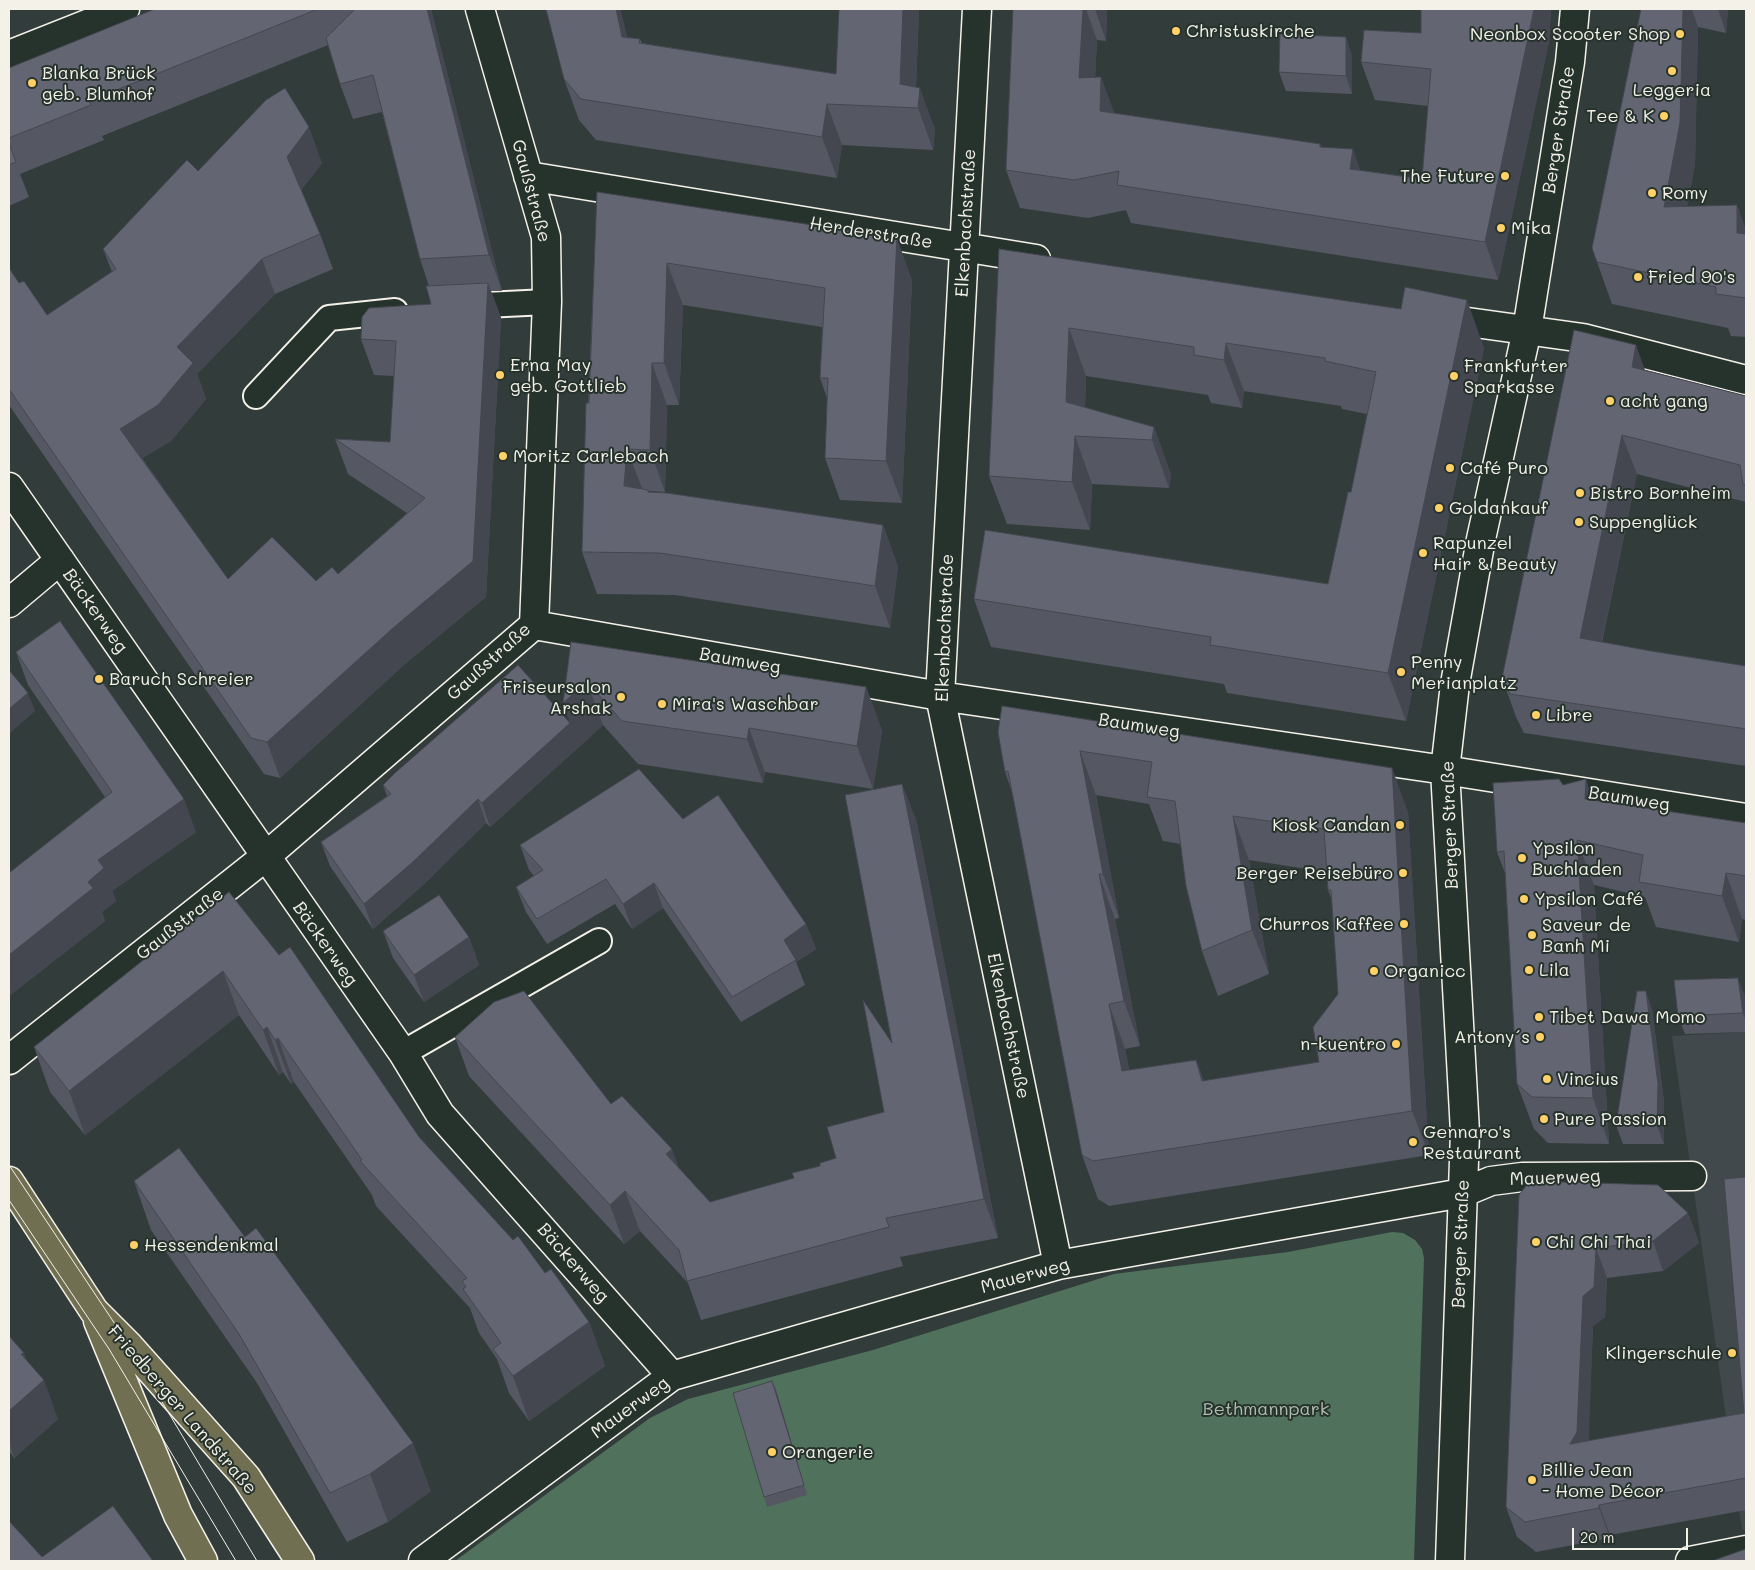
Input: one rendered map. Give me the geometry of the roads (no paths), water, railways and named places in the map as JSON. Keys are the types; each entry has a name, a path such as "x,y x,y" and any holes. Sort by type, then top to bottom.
{"main road":[{"name":"Friedberger Landstraße","path":"9,1181 94,1311 178,1515 203,1561"},
{"name":"Friedberger Landstraße","path":"94,1311 129,1346 246,1477 300,1561"}],"street":[{"path":"9,55 125,9"},
{"name":"Gaußstraße","path":"9,1060 264,857 534,625 547,302 546,237 480,9"},
{"name":"Elkenbachstraße","path":"977,9 940,696 1058,1265"},
{"name":"Berger Straße","path":"1450,1561 1465,1132 1445,770 1455,684 1481,539 1527,330 1570,62 1575,9"},
{"name":"Herderstraße","path":"528,176 965,249 1062,263"},
{"path":"1414,315 1583,338 1746,380"},
{"name":"Bäckerweg","path":"9,487 264,857 403,1053 440,1114 672,1376"},
{"path":"9,604 60,560"},
{"name":"Baumweg","path":"534,625 940,696 1445,770 1746,818"},
{"name":"Mauerweg","path":"424,1561 672,1376 1058,1265 1462,1193 1491,1181 1522,1177 1692,1176"},
{"path":"1690,1561 1746,1550"}],"lane":[{"path":"442,308 547,302"},
{"path":"256,396 329,318 414,309"},
{"path":"403,1053 599,941"}],"tram line":[{"path":"9,1165 121,1333 257,1561"},
{"path":"9,1200 109,1349 236,1561"}],"place":[{"name":"Christuskirche","path":"1176,31"},
{"name":"Neonbox Scooter Shop","path":"1680,34"},
{"name":"Leggeria","path":"1672,71"},
{"name":"Blanka Brück geb. Blumhof","path":"32,83"},
{"name":"Tee & K","path":"1664,116"},
{"name":"The Future","path":"1505,176"},
{"name":"Romy","path":"1652,193"},
{"name":"Mika","path":"1501,228"},
{"name":"Fried 90's","path":"1638,277"},
{"name":"Erna May geb. Gottlieb","path":"500,375"},
{"name":"Frankfurter Sparkasse","path":"1454,376"},
{"name":"acht gang","path":"1610,401"},
{"name":"Moritz Carlebach","path":"503,456"},
{"name":"Café Puro","path":"1450,468"},
{"name":"Bistro Bornheim","path":"1580,493"},
{"name":"Goldankauf","path":"1439,508"},
{"name":"Suppenglück","path":"1579,522"},
{"name":"Rapunzel Hair & Beauty","path":"1423,553"},
{"name":"Penny Merianplatz","path":"1401,672"},
{"name":"Baruch Schreier","path":"99,679"},
{"name":"Friseursalon Arshak","path":"621,697"},
{"name":"Mira's Waschbar","path":"662,704"},
{"name":"Libre","path":"1536,715"},
{"name":"Kiosk Candan","path":"1400,825"},
{"name":"Ypsilon Buchladen","path":"1522,858"},
{"name":"Berger Reisebüro","path":"1403,873"},
{"name":"Ypsilon Café","path":"1524,899"},
{"name":"Churros Kaffee","path":"1404,924"},
{"name":"Saveur de Banh Mi","path":"1532,935"},
{"name":"Lila","path":"1529,970"},
{"name":"Organicc","path":"1374,971"},
{"name":"Tibet Dawa Momo","path":"1539,1017"},
{"name":"Antony´s","path":"1540,1037"},
{"name":"n-kuentro","path":"1396,1044"},
{"name":"Vincius","path":"1547,1079"},
{"name":"Pure Passion","path":"1544,1119"},
{"name":"Gennaro's Restaurant","path":"1413,1142"},
{"name":"Chi Chi Thai","path":"1536,1242"},
{"name":"Hessendenkmal","path":"134,1245"},
{"name":"Klingerschule","path":"1732,1353"},
{"name":"Orangerie","path":"772,1452"},
{"name":"Billie Jean - Home Décor","path":"1532,1480"}],"park label":[{"name":"Bethmannpark","path":"1266,1409"}]}
